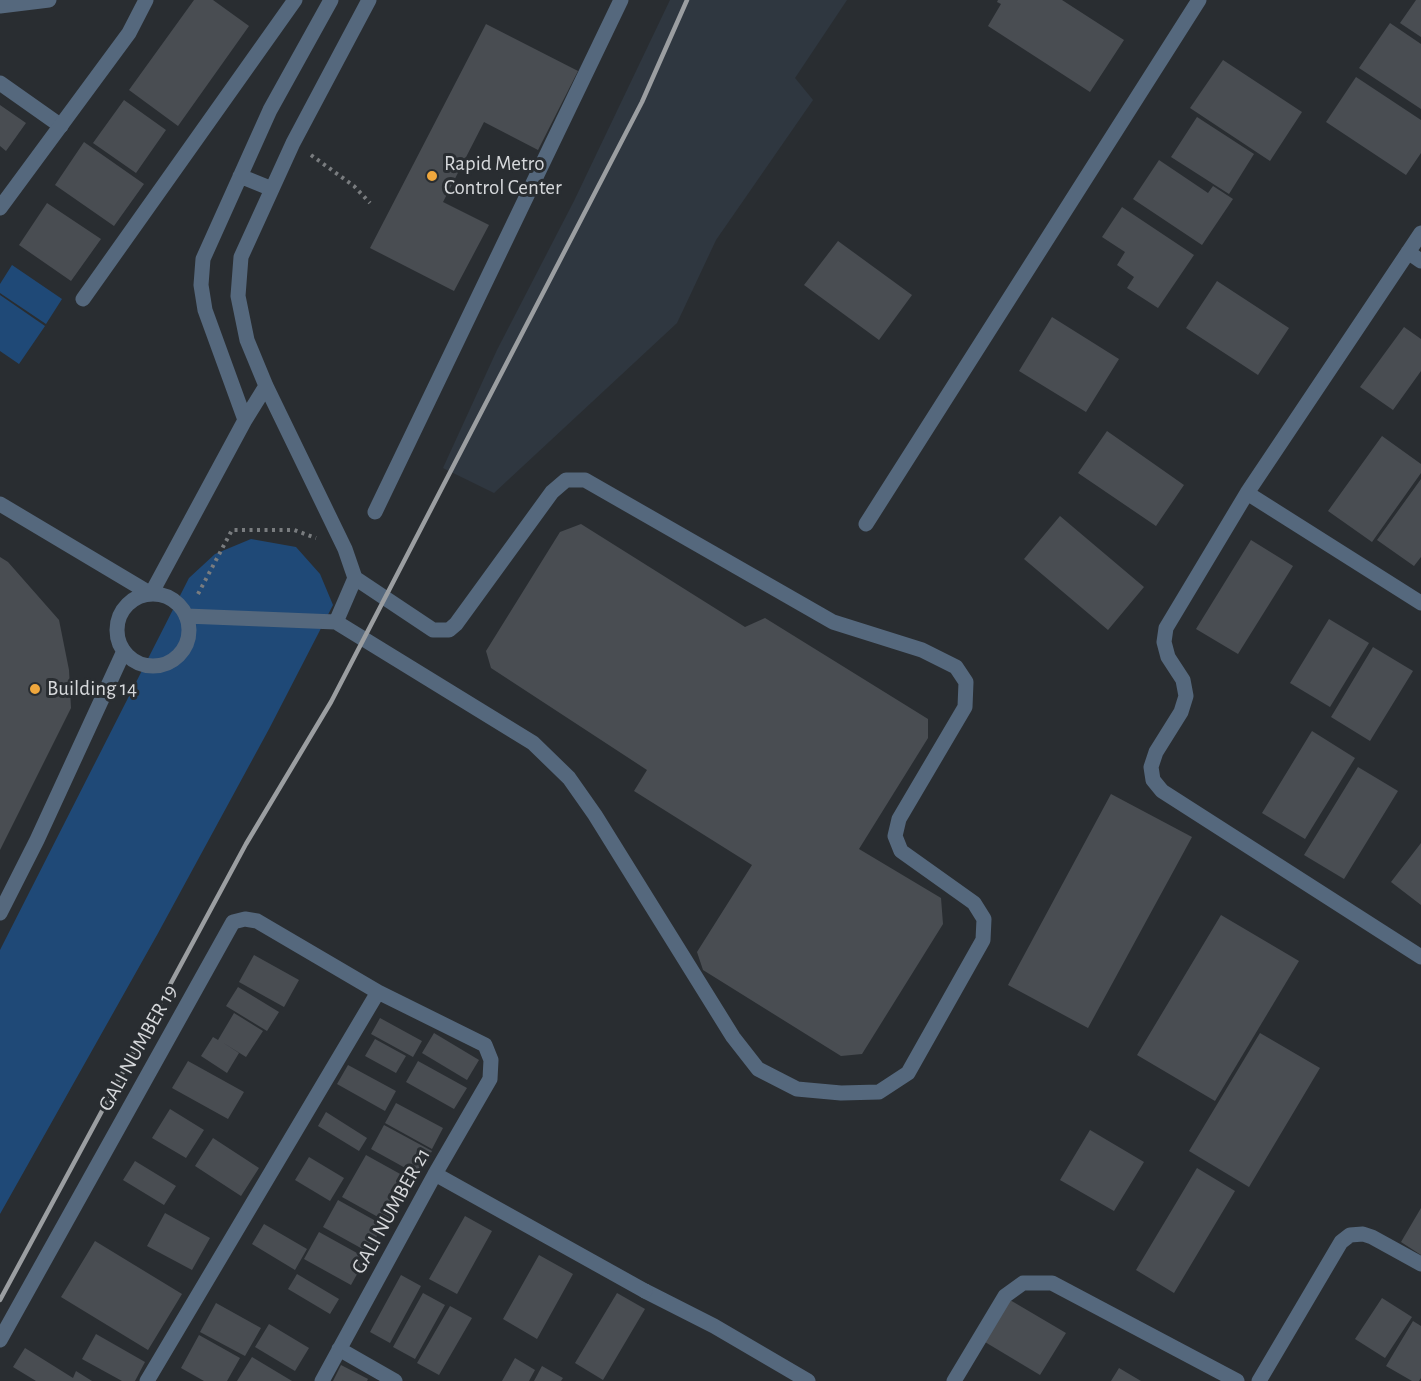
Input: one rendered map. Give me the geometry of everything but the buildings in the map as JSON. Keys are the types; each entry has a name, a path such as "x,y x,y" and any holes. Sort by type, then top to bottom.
{"street":[{"path":"0,6 49,0"},
{"path":"0,208 129,33 146,0"},
{"path":"83,299 295,0"},
{"path":"245,420 205,310 201,285 203,259 270,110 331,0"},
{"path":"186,616 336,622 533,743 569,778 596,815 733,1037 758,1069 797,1089 841,1093 879,1092 909,1072 983,940 984,919 974,903 902,850 895,836 898,819 965,707 966,682 956,667 922,650 833,622 585,480 566,480 552,492 461,618 449,630 433,630 356,578 345,549 266,386 247,340 238,296 241,257 293,143 369,0"},
{"path":"375,512 621,0"},
{"path":"866,524 1199,0"},
{"path":"0,83 61,126"},
{"path":"240,176 272,189"},
{"path":"1421,233 1247,493 1166,628 1164,642 1168,657 1182,680 1186,696 1181,712 1156,753 1151,767 1153,780 1162,791 1421,957"},
{"path":"1408,252 1421,261"},
{"path":"152,594 245,420 266,386"},
{"path":"1247,493 1421,603"},
{"path":"0,504 152,594"},
{"path":"336,622 356,578"},
{"path":"152,594 164,595 175,601 186,616 190,634 186,646 179,655 159,666 147,666 136,662 124,651 117,636 117,624 121,613 129,603 152,594"},
{"path":"0,913 37,840 124,651"},
{"name":"GALI NUMBER 19","path":"0,1340 233,922 245,919 257,921 378,992"},
{"path":"147,1381 378,992"},
{"name":"GALI NUMBER 21","path":"322,1381 435,1174 490,1079 491,1060 485,1045 378,992"},
{"path":"435,1174 645,1291 714,1326 808,1381"},
{"path":"1259,1381 1341,1242 1350,1235 1363,1234 1372,1237 1421,1264"},
{"path":"954,1381 1005,1296 1023,1283 1052,1283 1236,1381"},
{"path":"339,1349 395,1381"}],"path":[{"path":"293,143 354,186 370,203"},
{"path":"186,616 232,530 294,530 345,549"}],"shaded area":[{"path":"670,0 847,0 795,78 813,100 716,240 677,323 494,493 443,468 497,350 574,201"},
{"path":"12,265 62,299 46,324 0,293 0,284"},
{"path":"0,295 45,326 19,364 0,351"},
{"path":"251,539 296,547 320,574 333,605 269,729 157,935 0,1214 0,950 189,578 215,554"}],"railway":[{"path":"0,1300 246,844 331,702 642,102 687,0"}],"place":[{"name":"Rapid Metro Control Center","path":"432,176"},
{"name":"Building 14","path":"35,689"}]}
